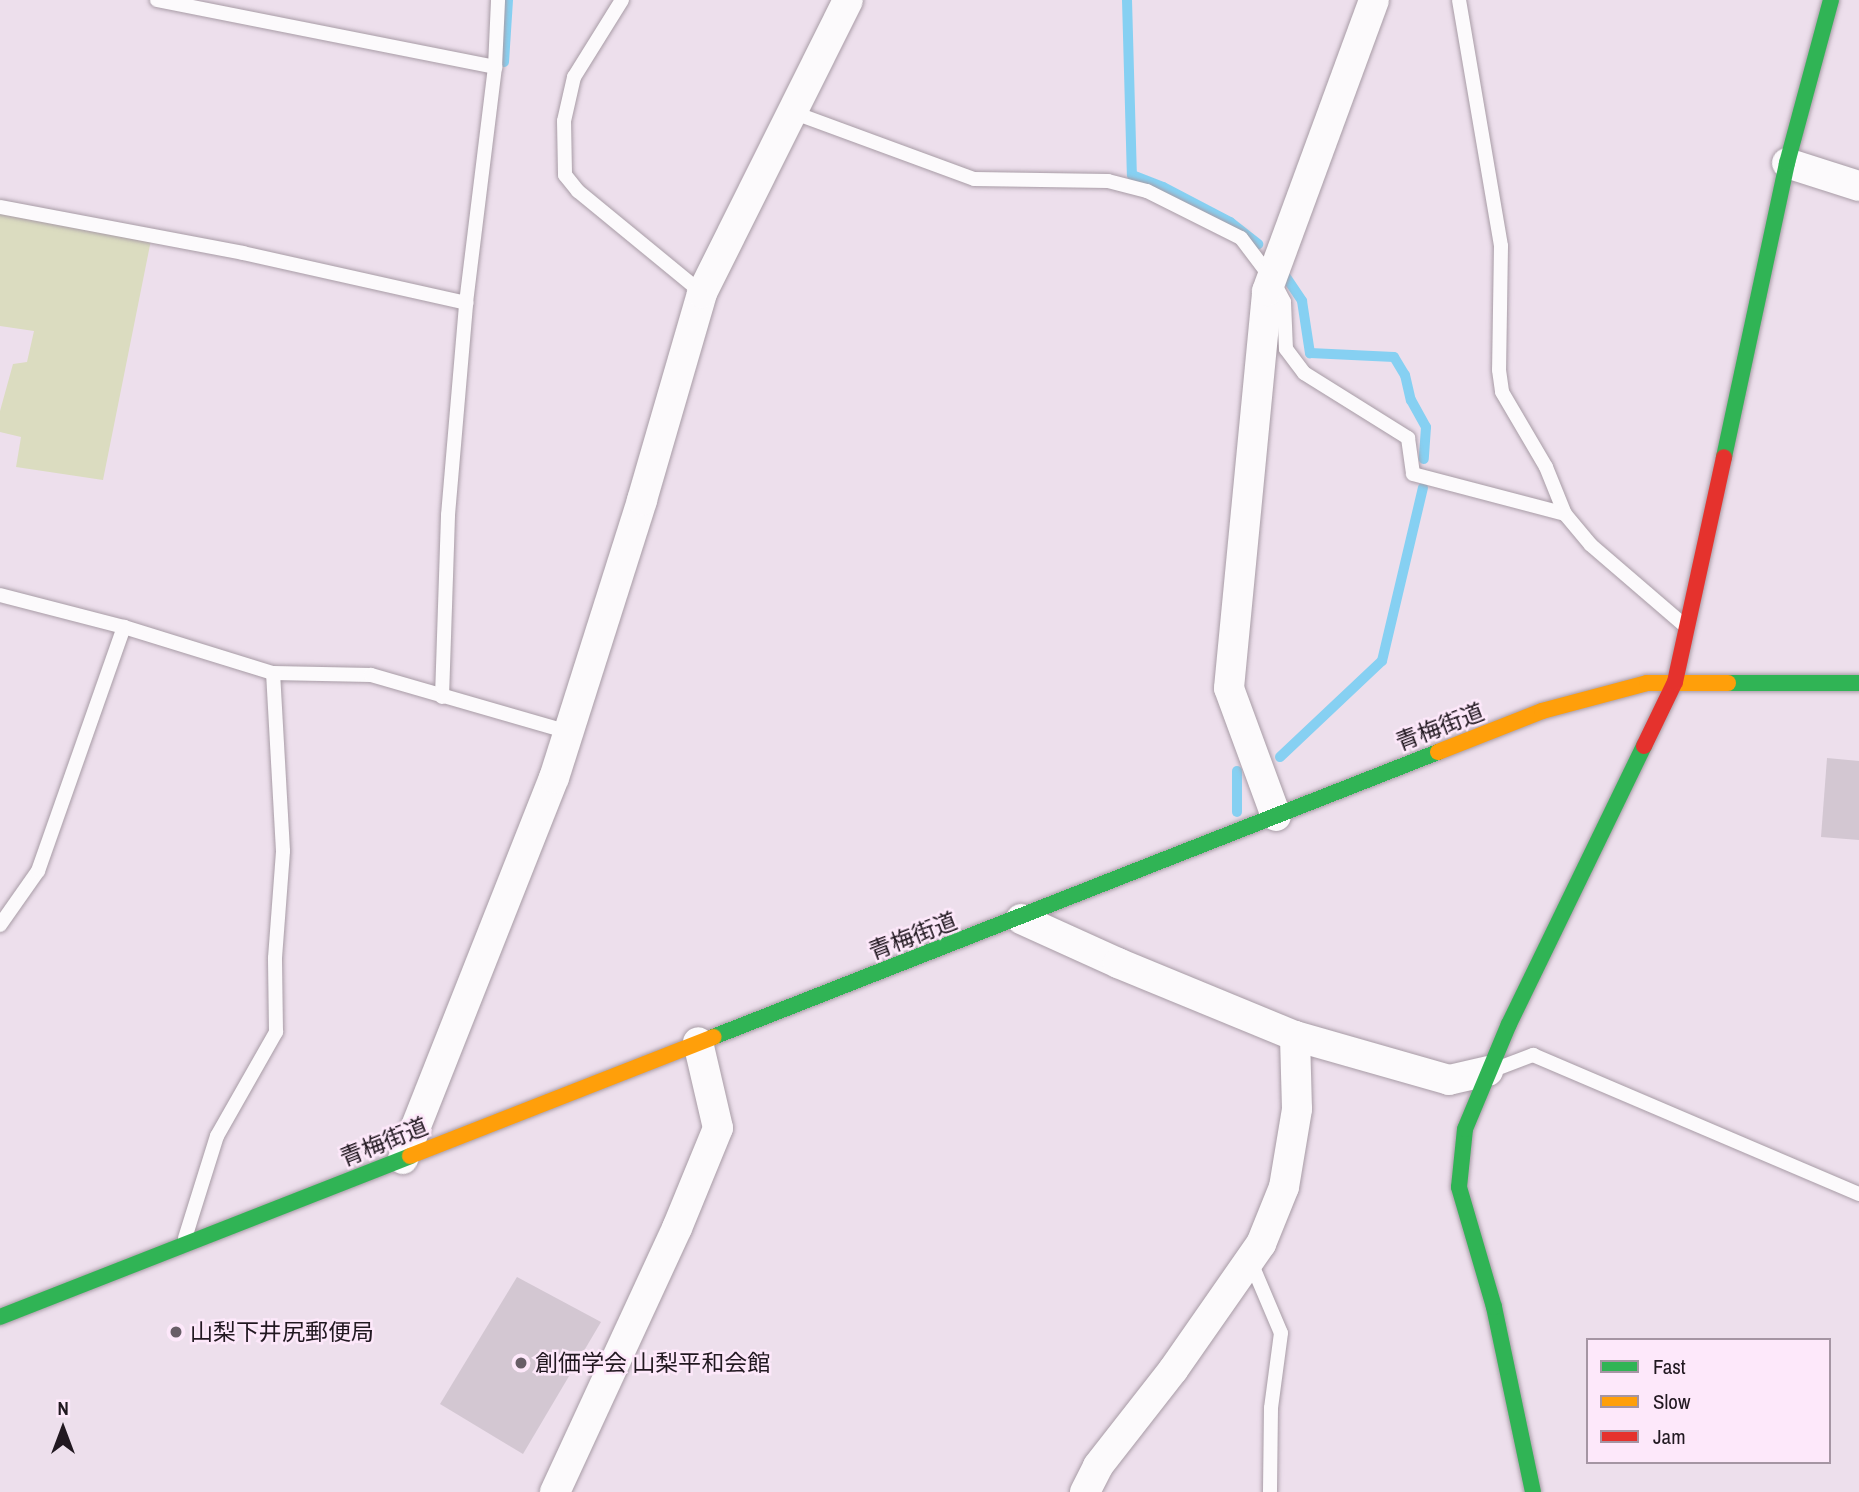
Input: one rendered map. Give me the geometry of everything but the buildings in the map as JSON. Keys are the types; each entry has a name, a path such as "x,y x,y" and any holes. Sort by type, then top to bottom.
{"main road":[{"path":"1533,1492 1494,1307 1459,1187 1465,1129 1488,1071 1675,682 1787,163 1831,0"},
{"name":"青梅街道","path":"0,1317 698,1042 1021,919 1542,711 1647,683 1859,683"}],"street":[{"path":"402,1159 554,778 642,500 702,293 848,0"},
{"path":"1276,816 1228,688 1267,291 1374,0"},
{"path":"1787,163 1859,186"},
{"path":"1021,919 1118,963 1295,1036 1449,1080 1488,1071"},
{"path":"1085,1492 1098,1466 1173,1370 1261,1244 1283,1187 1297,1109 1295,1036"},
{"path":"555,1492 677,1228 718,1128 698,1042"}],"lane":[{"path":"157,0 495,67"},
{"path":"442,697 448,515 466,303 495,67 498,0"},
{"path":"622,0 574,77 564,121 565,175 578,191 702,293"},
{"path":"1459,0 1502,246 1499,370 1502,392 1546,467 1565,514 1591,545 1686,626"},
{"path":"792,112 974,179 1108,181 1147,191 1241,238 1272,278 1284,302 1286,349 1304,373 1408,438 1413,474 1565,514"},
{"path":"0,207 243,253 466,303"},
{"path":"0,595 124,627 273,673 371,675 568,732"},
{"path":"0,925 38,871 124,627"},
{"path":"182,1246 217,1136 276,1032 275,958 283,851 273,673"},
{"path":"1488,1071 1533,1055 1859,1194"},
{"path":"1250,1260 1281,1333 1271,1408 1270,1492"}],"green space":[{"path":"0,207 151,240 103,480 16,467 21,437 0,432 0,411 13,364 27,362 34,331 0,326"}],"waterway":[{"path":"504,62 508,0"},
{"path":"1127,0 1132,175 1163,187 1230,222 1258,244"},
{"path":"1286,277 1302,301 1310,353 1394,357 1405,375 1411,400 1426,427 1424,459"},
{"path":"1280,757 1382,661 1423,488"},
{"path":"1237,771 1237,812"}],"traffic: fast":[{"path":"1724,457 1787,163 1831,0"},
{"path":"1728,683 1859,683"},
{"path":"1533,1492 1494,1307 1459,1187 1465,1129 1509,1024 1644,746"},
{"path":"713,1037 1438,752"},
{"path":"0,1317 410,1156"}],"traffic: slow":[{"path":"1438,752 1542,711 1647,683 1728,683"},
{"path":"410,1156 713,1037"}],"traffic: jam":[{"path":"1644,746 1675,682 1724,457"}],"place":[{"name":"山梨下井尻郵便局","path":"176,1332"},
{"name":"創価学会 山梨平和会館","path":"521,1363"}]}
